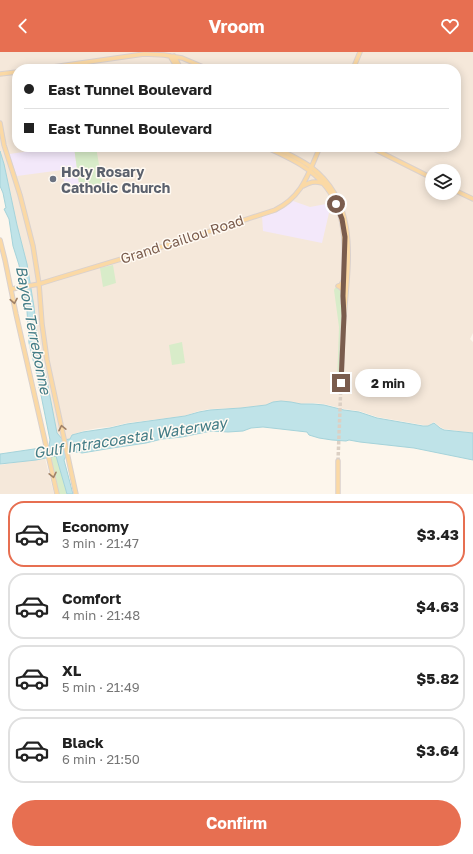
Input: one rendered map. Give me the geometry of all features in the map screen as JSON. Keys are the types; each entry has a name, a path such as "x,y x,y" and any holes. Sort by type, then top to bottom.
{"main road":[{"path":"355,64 360,52"},
{"path":"74,64 144,54 156,54 187,59 198,64"},
{"path":"172,56 176,64"},
{"path":"172,56 178,64"},
{"path":"0,74 12,73"},
{"path":"0,123 4,146 20,195 30,235 39,284 47,360 76,494"},
{"path":"276,152 321,176 329,185 342,210 346,220 348,233 344,279 341,285 338,286 343,292 344,316"},
{"path":"284,152 299,159 323,184 332,196 342,219 345,237 345,260 347,272 341,383"},
{"name":"Grand Caillou Road","path":"12,289 43,283 171,244 270,211 286,203 294,196 302,186 318,152"},
{"path":"380,152 425,174"},
{"path":"302,186 314,181 323,184"},
{"path":"461,193 473,199"},
{"path":"0,240 57,494"},
{"path":"39,292 41,291 40,287 43,283"},
{"path":"338,461 339,494"}],"shaded area":[{"path":"0,52 473,52 473,333 470,339 473,342 473,433 444,429 434,422 428,426 377,417 359,411 324,404 301,404 281,401 266,405 241,408 210,409 184,416 98,428 83,431 72,435 70,439 63,440 57,433 38,344 27,264 0,151"},
{"path":"24,152 75,152 80,191 66,192 62,170 17,176 9,154"},
{"path":"332,200 322,243 263,231 262,216 275,213 293,201 310,207 326,204"},
{"path":"45,458 54,494 0,494 0,465"}],"green space":[{"path":"75,152 97,152 103,188 80,191"},
{"path":"113,265 116,283 103,287 100,268"},
{"path":"338,287 342,290 339,384 337,383 339,327 334,290"},
{"path":"182,342 185,363 172,365 169,345"},
{"path":"56,456 67,494 57,494 49,457"}],"water":[{"path":"0,151 27,264 38,344 57,433 63,440 70,439 72,435 83,432 127,424 185,416 210,410 266,405 281,401 324,405 359,412 377,418 423,426 428,426 434,423 444,430 473,433 473,460 414,448 349,440 332,440 309,435 307,432 263,427 251,428 243,431 211,431 82,453 69,453 64,460 73,494 67,494 56,456 0,464 0,454 49,446 50,440 29,343 27,311 19,265 13,246 9,219 4,209 6,208 0,186"}],"tunnel":[{"path":"338,461 341,383"}],"place":[{"name":"Holy Rosary Catholic Church","path":"53,179"}],"route":[{"path":"336,204 342,219 345,237 341,383"}],"water label":[{"name":"Bayou Terrebonne","path":"34,330"},
{"name":"Gulf Intracoastal Waterway","path":"130,437"}]}
